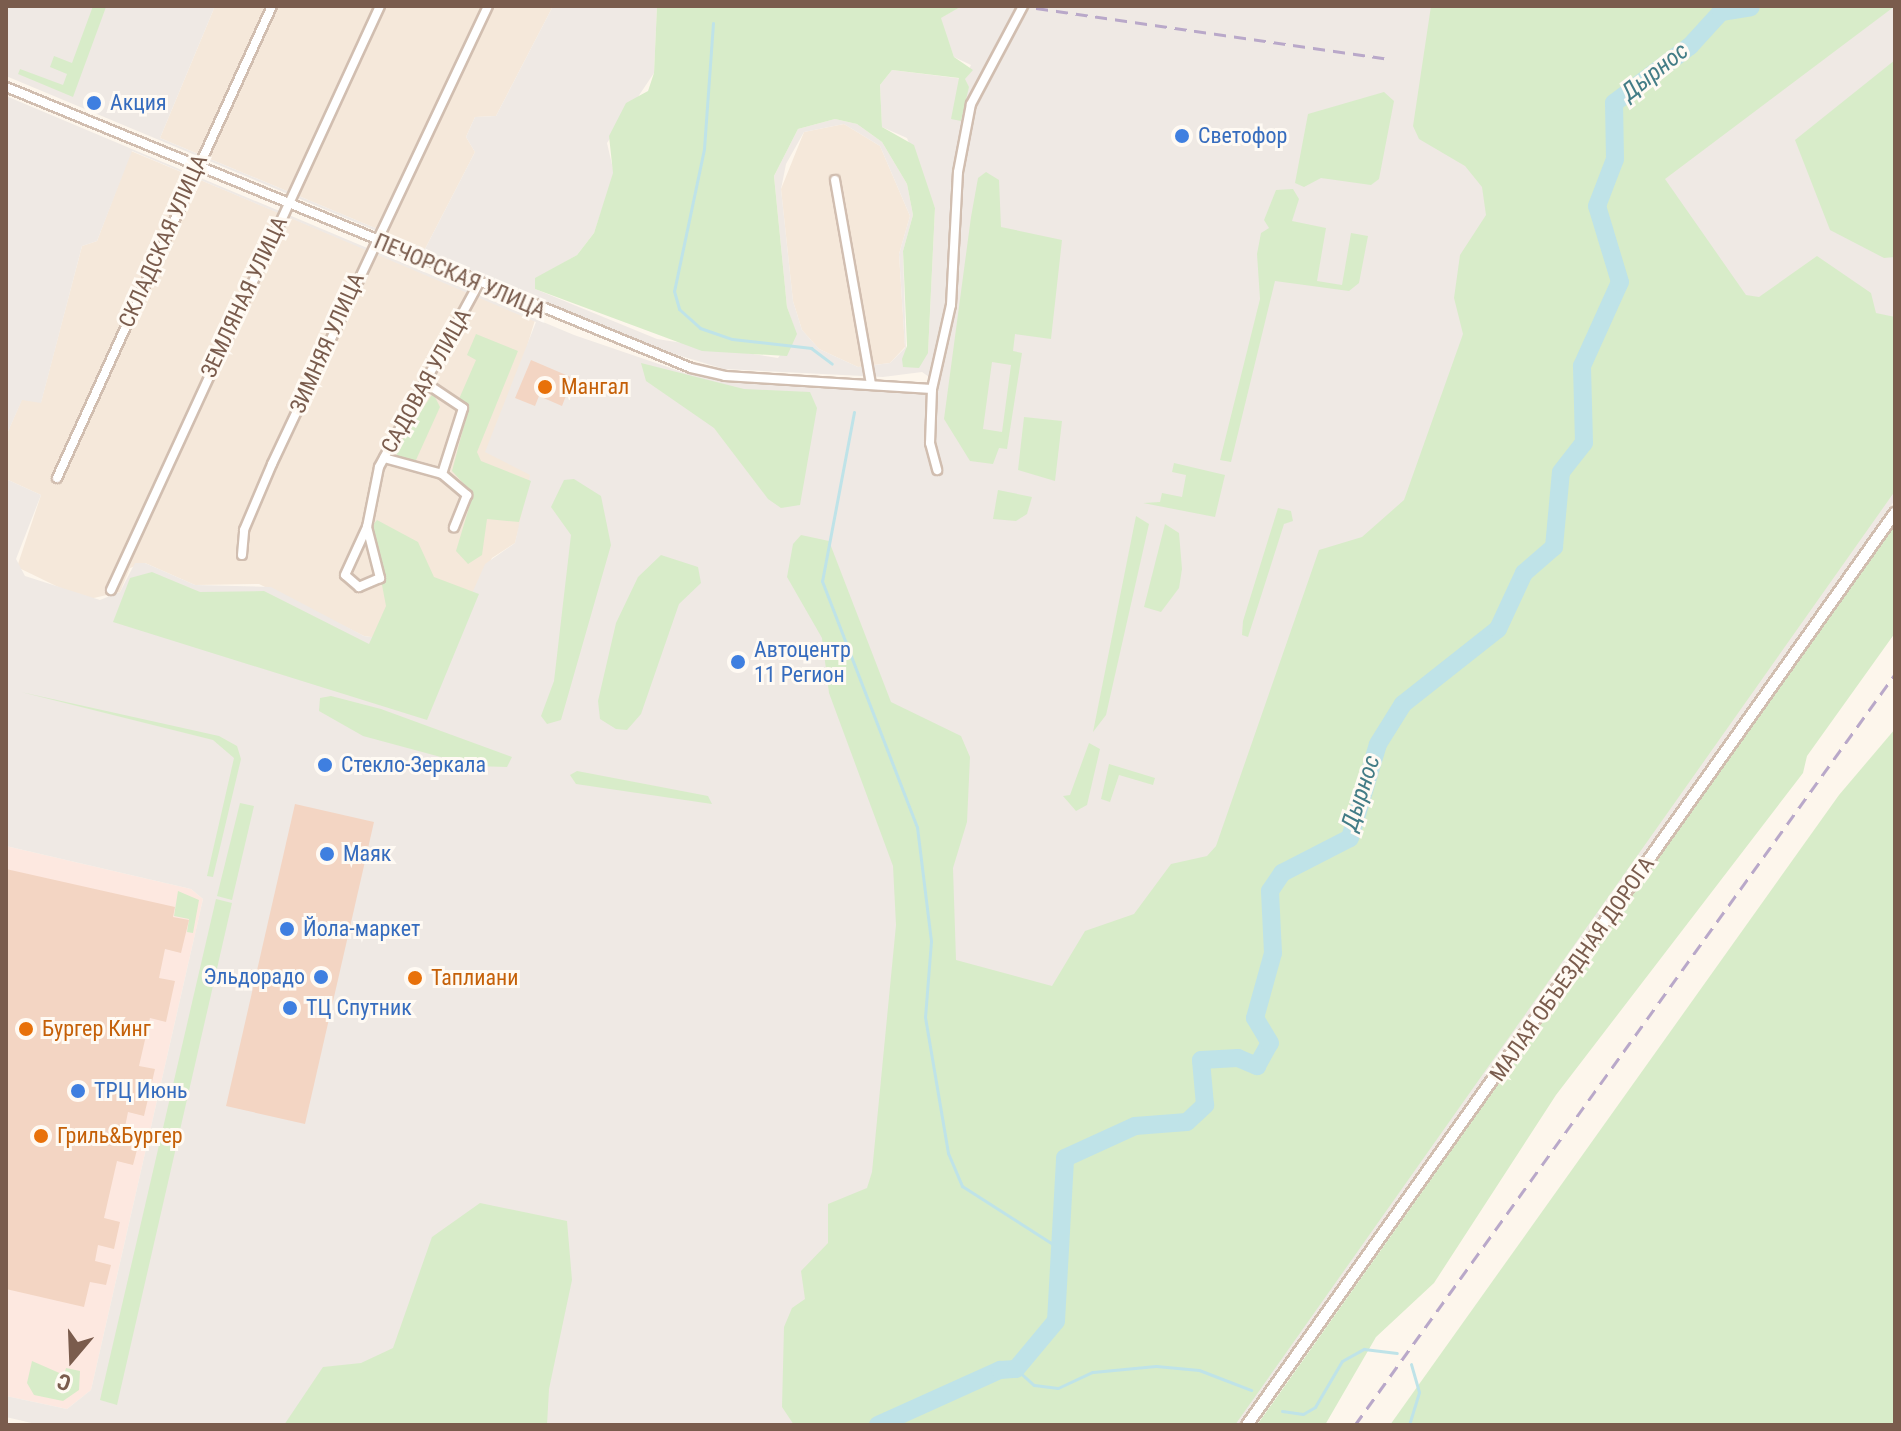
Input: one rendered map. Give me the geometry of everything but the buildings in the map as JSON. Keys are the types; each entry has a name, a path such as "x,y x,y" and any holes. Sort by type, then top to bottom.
{"street":[{"name":"СКЛАДСКАЯ УЛИЦА","path":"57,478 196,166 272,6"},
{"name":"ЗЕМЛЯНАЯ УЛИЦА","path":"111,590 380,6"},
{"name":"ЗИМНЯЯ УЛИЦА","path":"242,555 244,530 272,464 488,6"},
{"path":"937,470 930,443 933,386 951,305 958,172 971,104 1023,6"},
{"name":"ПЕЧОРСКАЯ УЛИЦА","path":"6,87 479,283 711,374 933,386"},
{"path":"835,180 871,384"},
{"name":"САДОВАЯ УЛИЦА","path":"367,527 380,578 376,585 359,587 345,575 367,527 384,458 427,384 479,283"},
{"path":"427,384 463,408 442,474"},
{"path":"384,458 442,474 467,495 454,527"},
{"name":"МАЛАЯ ОБЪЕЗДНАЯ ДОРОГА","path":"1247,1425 1895,513"}],"shaded area":[{"path":"6,6 215,6 160,138 425,249 475,152 466,137 475,117 496,116 553,6 657,6 654,73 607,143 614,173 594,233 577,255 535,279 535,289 657,339 778,358 796,334 787,307 774,176 798,129 835,119 857,124 882,142 907,184 913,215 903,251 906,352 928,353 935,208 907,138 882,127 880,85 892,70 964,79 971,65 954,57 940,18 962,6 1895,6 1895,500 1238,1425 40,1425 6,1417 6,1396 67,1409 91,1390 203,899 191,889 6,846 6,479 41,495 16,559 25,576 100,600 120,592 135,563 145,563 195,585 271,587 364,636 384,639 470,598 485,564 515,543 530,475 485,452 536,322 132,151 97,241 82,246 41,403 22,400 6,436 6,96 574,335 688,374 895,392 927,387 932,379 922,372 883,377 724,369 661,350 6,76","holes":["844,124 880,146 910,216 899,254 905,348 890,363 858,367 819,349 802,330 793,301 781,189 786,164 804,132"]},
{"path":"215,6 553,6 496,116 475,117 466,137 475,152 425,249 160,138"},
{"path":"844,124 880,146 910,216 899,254 905,347 890,363 858,367 819,349 802,330 793,301 781,189 804,132"},
{"path":"131,151 535,320 525,353 531,481 515,543 492,558 470,598 384,639 364,636 259,584 195,585 145,563 130,568 120,592 85,600 17,567 41,495 6,479 6,436 22,399 41,402 82,246 97,241"},
{"name":"ТРЦ Июнь","path":"6,846 191,889 203,899 91,1390 67,1409 6,1396"}],"green space":[{"path":"93,6 106,7 73,97 18,74 20,69 63,85 67,74 50,67 54,56 72,63"},
{"path":"657,6 962,6 941,18 954,57 973,70 965,79 969,87 961,121 951,119 959,78 892,70 880,85 882,127 914,145 935,208 928,353 919,368 903,367 902,359 907,346 903,251 913,215 907,184 882,142 857,124 835,119 798,129 774,176 787,307 797,334 787,356 702,351 535,289 535,278 577,255 594,233 613,173 609,136 626,103 648,91 654,73"},
{"path":"1431,6 1895,6 1665,179 1746,295 1759,297 1817,256 1871,293 1876,313 1895,317 1895,491 1235,1425 794,1425 782,1407 784,1327 792,1308 805,1299 801,1271 828,1243 828,1204 867,1188 872,1172 896,925 893,866 829,693 822,638 787,577 793,544 801,535 829,541 891,702 961,736 970,757 967,822 953,868 956,960 1052,986 1085,931 1134,914 1171,864 1207,856 1216,846 1319,550 1362,537 1404,500 1463,334 1454,298 1460,255 1486,215 1482,187 1465,166 1419,139 1413,126"},
{"path":"1895,60 1895,257 1884,258 1830,230 1795,140"},
{"path":"1384,92 1394,101 1379,179 1371,185 1321,178 1304,187 1295,183 1308,114"},
{"path":"986,172 999,180 1001,227 1062,240 1051,339 1015,334 1013,351 1022,353 1007,449 999,448 993,464 970,461 944,419 978,178","holes":["992,362 1011,365 1002,432 983,429"]},
{"path":"1293,189 1299,199 1292,221 1326,228 1317,281 1342,285 1351,233 1368,236 1359,283 1349,291 1275,281 1231,462 1220,460 1260,299 1257,254 1261,233 1269,228 1264,220 1276,190"},
{"path":"476,334 518,351 477,452 481,461 531,481 519,522 487,519 482,555 468,564 456,551 473,494 452,471 467,414 459,399 476,360 467,355"},
{"path":"641,363 744,389 810,392 817,408 800,505 781,508 768,499 714,428 646,381"},
{"path":"433,393 440,407 416,460 403,461 396,457 400,443"},
{"path":"1024,417 1062,421 1055,481 1018,470"},
{"path":"1174,463 1225,475 1215,517 1143,503 1160,502 1162,493 1182,497 1186,475 1172,472"},
{"path":"574,479 601,496 611,545 561,720 547,724 541,716 554,681 571,535 551,507 564,480"},
{"path":"998,490 1032,497 1027,514 1016,521 993,519"},
{"path":"1278,508 1291,511 1293,521 1284,524 1248,637 1242,635 1243,621"},
{"path":"1136,516 1149,524 1106,715 1093,732"},
{"path":"377,520 418,542 434,577 479,594 427,720 113,622 130,578 152,572 200,592 264,591 369,644 386,606 371,527"},
{"path":"1165,524 1179,533 1182,569 1179,588 1161,612 1144,607"},
{"path":"1895,524 1895,633 1807,756 1803,773 1556,1095 1434,1283 1376,1337 1325,1425 1257,1425"},
{"path":"661,555 698,567 701,583 679,604 641,714 627,730 616,729 600,719 598,701 616,623 638,577"},
{"path":"21,692 219,736 237,746 241,759 213,877 207,876 234,758 213,740"},
{"path":"331,696 381,709 512,757 507,767 474,766 363,736 319,711 320,698"},
{"path":"1895,729 1895,1425 1390,1425 1839,795"},
{"path":"1089,743 1100,749 1087,805 1076,811 1063,796 1070,795"},
{"path":"1109,764 1155,778 1153,785 1119,775 1110,802 1101,799"},
{"path":"577,771 708,796 712,804 576,784 570,775"},
{"path":"240,803 254,806 232,900 217,896"},
{"path":"178,891 199,900 193,933 187,932 189,919 174,916"},
{"path":"216,899 232,903 117,1405 100,1400"},
{"path":"480,1203 567,1221 572,1280 549,1389 547,1425 284,1425 323,1367 361,1363 393,1348 432,1237"},
{"path":"32,1361 64,1375 66,1368 80,1371 79,1390 63,1401 34,1395 27,1383"}],"waterway":[{"name":"Дырнос","path":"878,1425 1000,1370 1016,1369 1056,1321 1065,1158 1135,1126 1187,1122 1205,1105 1201,1060 1238,1058 1257,1066 1270,1043 1255,1018 1273,953 1270,891 1282,873 1350,838 1378,744 1403,704 1498,629 1524,573 1554,547 1561,472 1584,443 1582,366 1620,282 1597,206 1615,159 1614,103 1690,46 1721,12 1751,7"},
{"path":"713,23 704,149 674,291 679,309 700,328 732,339 811,348 832,364"},
{"path":"854,412 822,581 917,827 931,941 925,1017 948,1153 962,1186 1059,1248"},
{"path":"1282,1411 1303,1414 1315,1407 1342,1361 1364,1349 1397,1353"},
{"path":"1409,1425 1419,1392 1411,1364"},
{"path":"1016,1369 1034,1385 1058,1388 1093,1372 1156,1366 1199,1370 1251,1390"}],"railway":[{"path":"1036,8 1384,58"},
{"path":"1355,1425 1895,674"}],"place":[{"name":"Акция","path":"94,103"},
{"name":"Светофор","path":"1182,136"},
{"name":"Мангал","path":"545,387"},
{"name":"Автоцентр 11 Регион","path":"738,662"},
{"name":"Стекло-Зеркала","path":"325,765"},
{"name":"Маяк","path":"327,854"},
{"name":"Йола-маркет","path":"287,929"},
{"name":"Эльдорадо","path":"321,977"},
{"name":"Таплиани","path":"415,978"},
{"name":"ТЦ Спутник","path":"290,1008"},
{"name":"Бургер Кинг","path":"26,1029"},
{"name":"ТРЦ Июнь","path":"78,1091"},
{"name":"Гриль&Бургер","path":"41,1136"}]}
